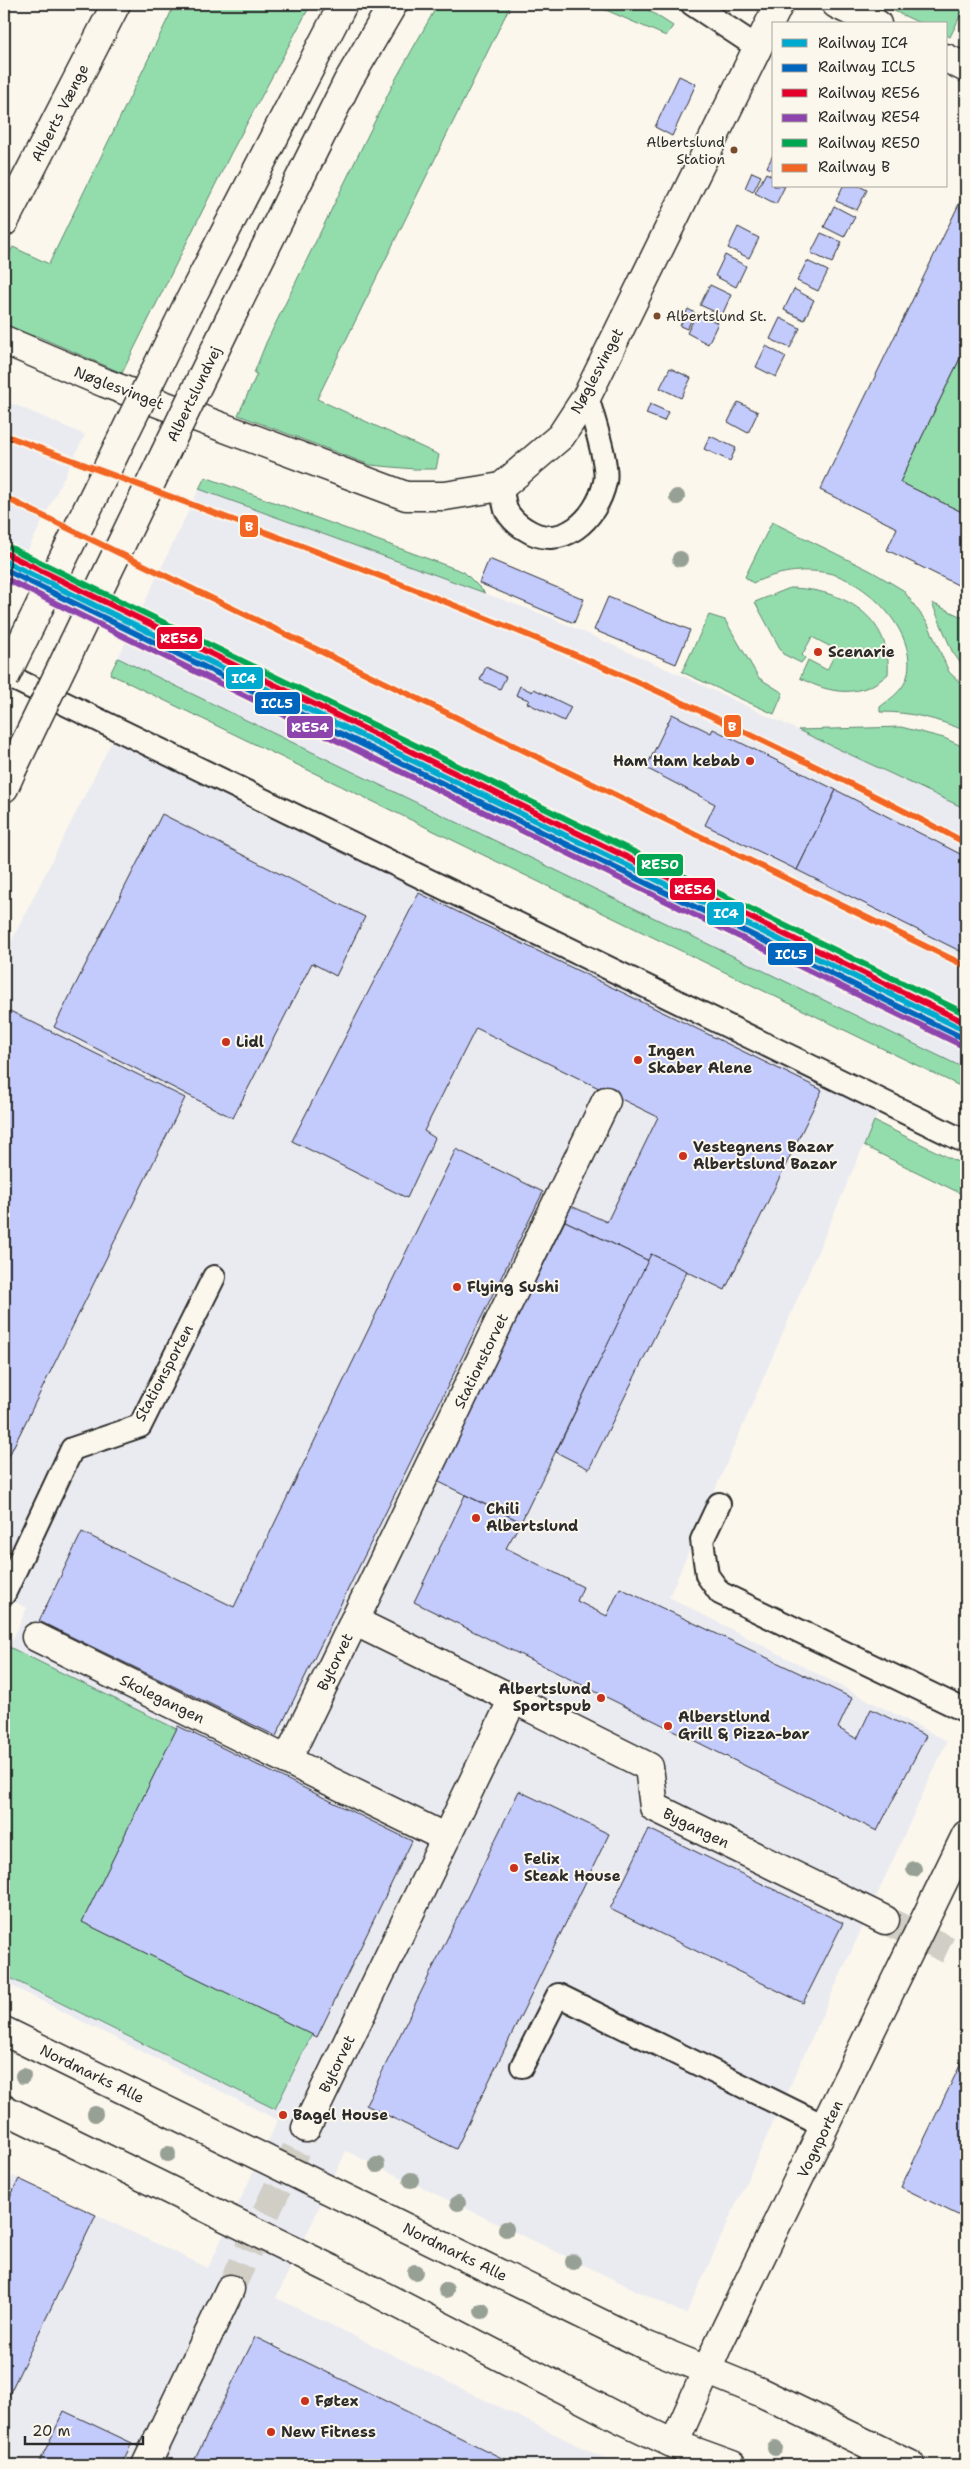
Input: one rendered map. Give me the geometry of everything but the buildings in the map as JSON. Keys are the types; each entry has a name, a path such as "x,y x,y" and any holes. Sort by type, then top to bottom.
{"street":[{"name":"Alberts Vænge","path":"4,222 116,4"},
{"path":"4,679 188,304 342,4"},
{"name":"Albertslundvej","path":"8,779 228,323 348,81 393,4"},
{"name":"Nøglesvinget","path":"4,340 105,383 406,496 445,496 501,487 561,436 587,396 779,4"},
{"path":"836,4 873,22"},
{"path":"948,59 966,68"},
{"name":"Stationstorvet","path":"354,1621 606,1101"},
{"name":"Bytorvet","path":"288,1760 354,1621 513,1699 306,2128"},
{"name":"Skolegangen","path":"36,1638 288,1760"},
{"name":"Bygangen","path":"513,1699 649,1767 654,1807 885,1920"},
{"path":"288,1760 446,1838"},
{"name":"Vognporten","path":"674,2444 718,2345 826,2127 966,1835"},
{"name":"Nordmarks Alle","path":"4,2032 645,2345 760,2392 875,2457 910,2465"},
{"path":"4,2109 332,2269 619,2418 674,2444 732,2465"},
{"path":"146,2465 230,2289"}],"lane":[{"path":"692,4 757,47"},
{"path":"501,487 507,510 519,525 535,536 548,538 562,536 583,521 596,505 605,481 605,468 587,396"},
{"path":"4,674 966,1142"},
{"name":"Stationsporten","path":"4,1594 72,1449 140,1426 214,1278"},
{"path":"719,1504 702,1540 707,1575 720,1593 966,1711"},
{"path":"522,2066 558,1995 826,2127"}],"shaded area":[{"path":"4,400 85,435 5,596 4,596"},
{"path":"199,489 547,616 687,678 966,809 966,1070 118,658"},
{"path":"115,735 880,1112 874,1121 669,1597 947,1741 686,2314 346,2151 276,2298 618,2465 4,2465 4,2195 13,2176 208,2268 278,2120 4,1982 4,1659 27,1608 4,1596 4,956"}],"green space":[{"path":"175,4 311,4 231,153 122,373 37,336 21,335 4,326 4,262 13,247 49,264"},
{"path":"438,4 511,4 317,399 439,455 436,469 370,465 238,415 257,374 254,373 266,343 394,82"},
{"path":"592,4 639,4 673,26 666,36"},
{"path":"879,4 966,4 950,37 948,36 948,22 918,22"},
{"path":"966,346 966,514 900,482"},
{"path":"205,477 464,572 485,593 199,489"},
{"path":"772,522 871,571 903,590 928,624 949,672 966,688 966,731 924,717 903,713 880,712 880,707 898,692 904,684 909,663 906,646 899,629 888,613 859,587 843,578 828,573 808,571 771,576 753,583 745,577"},
{"path":"790,588 828,594 845,600 860,610 882,636 887,654 888,674 878,682 867,687 845,691 823,688 800,678 808,660 827,670 837,650 812,637 802,655 805,658 801,663 783,654 755,602"},
{"path":"932,603 966,619 966,671 952,651"},
{"path":"709,615 725,620 759,678 783,693 774,714 682,672"},
{"path":"118,658 966,1069 966,1089 110,674"},
{"path":"901,727 944,738 966,748 966,809 798,730"},
{"path":"874,1121 966,1166 966,1196 864,1146"},
{"path":"5,1645 407,1842 275,2109 4,1975"}],"tunnel":[{"path":"885,1920 959,1955"},
{"path":"230,2289 306,2128"}],"rail line":[{"name":"B","path":"4,435 373,573 592,662 687,704 780,749 966,843"},
{"name":"B","path":"4,497 966,966"},
{"name":"RE50","path":"11,548 966,1014"},
{"name":"RE56","path":"7,554 966,1023"},
{"name":"IC4","path":"4,561 966,1031"},
{"name":"ICL5","path":"4,569 963,1038"},
{"name":"RE54","path":"4,578 959,1044"}],"place":[{"name":"Albertslund Station","path":"734,150"},
{"name":"Albertslund St.","path":"657,316"},
{"name":"Scenarie","path":"818,652"},
{"name":"Ham Ham kebab","path":"750,761"},
{"name":"Lidl","path":"226,1042"},
{"name":"Ingen Skaber Alene","path":"638,1060"},
{"name":"Vestegnens Bazar Albertslund Bazar","path":"683,1156"},
{"name":"Flying Sushi","path":"457,1287"},
{"name":"Chili Albertslund","path":"476,1518"},
{"name":"Albertslund Sportspub","path":"601,1698"},
{"name":"Alberstlund Grill & Pizza-bar","path":"668,1726"},
{"name":"Felix Steak House","path":"514,1868"},
{"name":"Bagel House","path":"283,2115"},
{"name":"Føtex","path":"305,2401"},
{"name":"New Fitness","path":"271,2432"}]}
